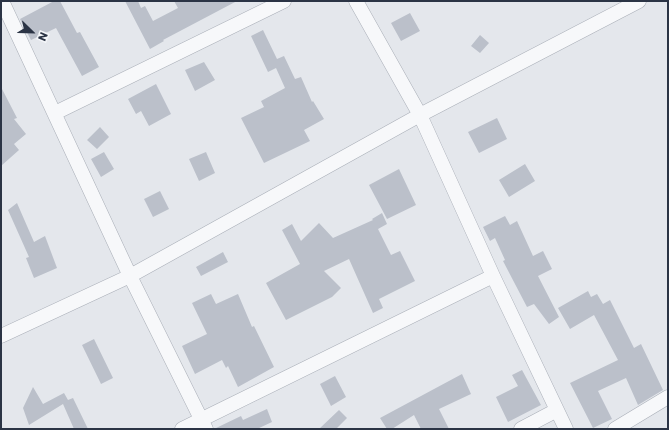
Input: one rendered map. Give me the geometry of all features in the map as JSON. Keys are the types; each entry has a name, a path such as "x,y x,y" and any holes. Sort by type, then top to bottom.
{"street":[{"path":"2,1 130,276 204,424"},
{"path":"55,113 284,1"},
{"path":"356,1 420,115 493,276 566,429"},
{"path":"1,336 130,276 420,115 639,1"},
{"path":"182,429 204,424 493,276"},
{"path":"615,429 668,398"},
{"path":"521,429 557,410"}],"building":[{"path":"54,1 60,1 77,33 80,32 99,67 82,76 56,28 31,40 20,19"},
{"path":"125,1 138,1 141,8 145,6 153,21 178,8 174,1 237,1 163,40 164,41 150,49"},
{"path":"410,13 420,31 401,41 391,23"},
{"path":"263,30 277,59 284,56 295,79 301,77 312,102 313,101 324,119 304,130 310,141 264,163 241,118 264,107 261,101 285,88 276,68 268,72 251,36"},
{"path":"480,35 489,43 480,53 471,46"},
{"path":"204,62 215,80 195,91 185,70"},
{"path":"156,84 171,114 149,126 141,111 136,114 128,99"},
{"path":"1,87 17,118 14,119 26,134 14,144 19,150 1,166"},
{"path":"497,118 507,139 479,153 468,132"},
{"path":"100,127 109,137 97,149 87,140"},
{"path":"104,152 114,169 101,177 91,159"},
{"path":"206,152 215,173 199,181 189,159"},
{"path":"525,164 535,181 509,197 499,180"},
{"path":"399,169 416,205 387,219 369,185"},
{"path":"160,191 169,209 153,217 144,199"},
{"path":"17,203 34,242 45,236 57,268 34,278 26,258 29,257 8,210"},
{"path":"382,213 387,224 378,229 391,255 400,251 415,281 379,299 383,308 373,313 349,259 324,271 341,288 332,297 286,320 266,283 300,264 282,230 292,224 301,241 319,223 333,238 373,220 372,219"},
{"path":"505,216 510,225 517,221 533,256 543,251 552,269 538,276 559,317 549,324 534,304 527,307 503,261 505,260 495,238 490,241 483,227"},
{"path":"223,252 228,262 201,276 196,267"},
{"path":"588,291 591,297 597,294 603,304 610,300 634,348 641,344 663,390 638,405 626,378 598,391 612,419 593,428 570,383 618,360 594,315 570,329 558,308"},
{"path":"211,294 216,304 238,294 252,327 254,326 274,367 238,387 228,366 226,368 222,360 195,374 182,346 207,334 192,303"},
{"path":"94,339 113,378 101,384 82,345"},
{"path":"522,370 541,405 508,422 496,397 518,386 512,375"},
{"path":"462,374 471,394 439,409 449,429 421,429 414,415 392,429 387,429 380,418"},
{"path":"335,376 346,397 331,406 320,384"},
{"path":"33,387 43,404 64,393 68,400 73,398 88,429 74,429 63,404 29,425 23,408"},
{"path":"267,409 272,422 257,429 214,429 241,416 243,420"},
{"path":"339,410 347,418 336,429 319,429"}]}
